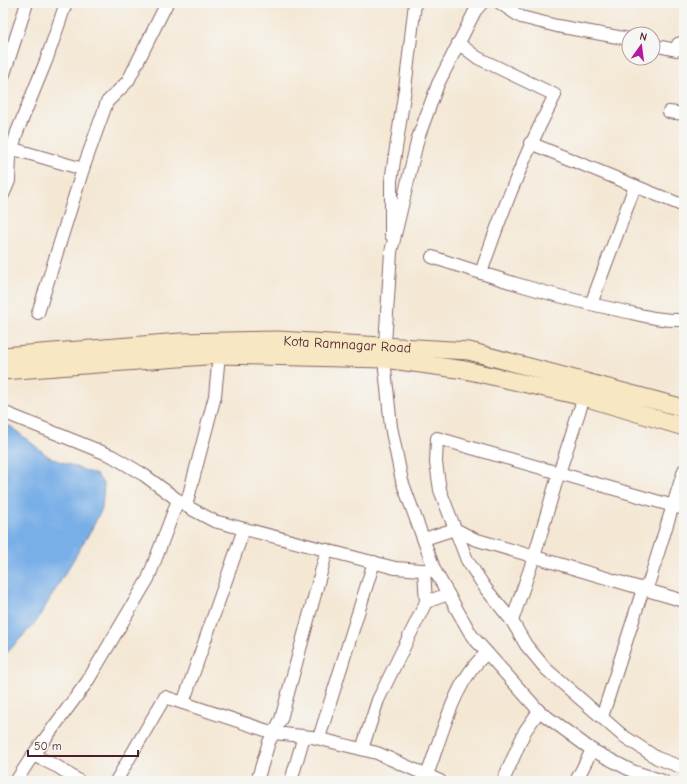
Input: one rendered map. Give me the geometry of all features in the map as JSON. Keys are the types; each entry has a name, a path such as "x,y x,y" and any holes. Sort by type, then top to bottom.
{"street":[{"path":"3,77 27,3"},
{"path":"3,195 9,181 10,156 7,148 66,3"},
{"path":"38,313 107,102 128,81 167,3"},
{"path":"362,749 378,700 426,602 429,571 424,539 402,481 391,427 384,353 391,252 390,180 405,89 415,3"},
{"path":"391,252 418,138 438,84 474,11 482,3"},
{"path":"500,3 522,17 557,26 621,38"},
{"path":"661,47 676,50 678,44 684,42"},
{"path":"458,43 478,58 555,95 530,143 506,199 481,273"},
{"path":"669,112 684,114"},
{"path":"530,143 684,206"},
{"path":"7,148 84,169"},
{"path":"591,304 635,186"},
{"path":"432,257 522,287 664,320 684,320"},
{"name":"Kota Ramnagar Road","path":"3,356 188,342 278,340 384,353 469,351 684,408"},
{"path":"3,371 219,355 384,353 584,397 684,427"},
{"path":"16,781 33,755 87,682 145,586 164,540 182,503 215,396 219,355"},
{"path":"512,621 534,557 584,397"},
{"path":"3,412 112,456 144,475 182,503 214,522 395,568 429,571 448,594 472,636 539,711 592,750 632,771 656,780"},
{"path":"679,508 437,438 436,463 440,490 467,560 486,589 512,621 526,645 546,669 622,735 657,758 684,768"},
{"path":"602,717 643,589 650,582 679,508 684,470"},
{"path":"183,703 244,529"},
{"path":"424,539 455,529 474,538 534,557 684,601"},
{"path":"257,781 269,742 281,719 327,550"},
{"path":"319,738 374,562"},
{"path":"426,602 448,594"},
{"path":"427,776 458,692 475,662 487,653"},
{"path":"116,781 166,697 274,733 319,738 377,753 440,781"},
{"path":"503,781 525,731 539,711"},
{"path":"291,781 304,736"},
{"path":"576,781 592,750"},
{"path":"33,755 58,767 79,781"}],"water":[{"path":"3,426 10,426 49,457 97,475 104,485 102,509 90,532 36,622 3,657"}]}
